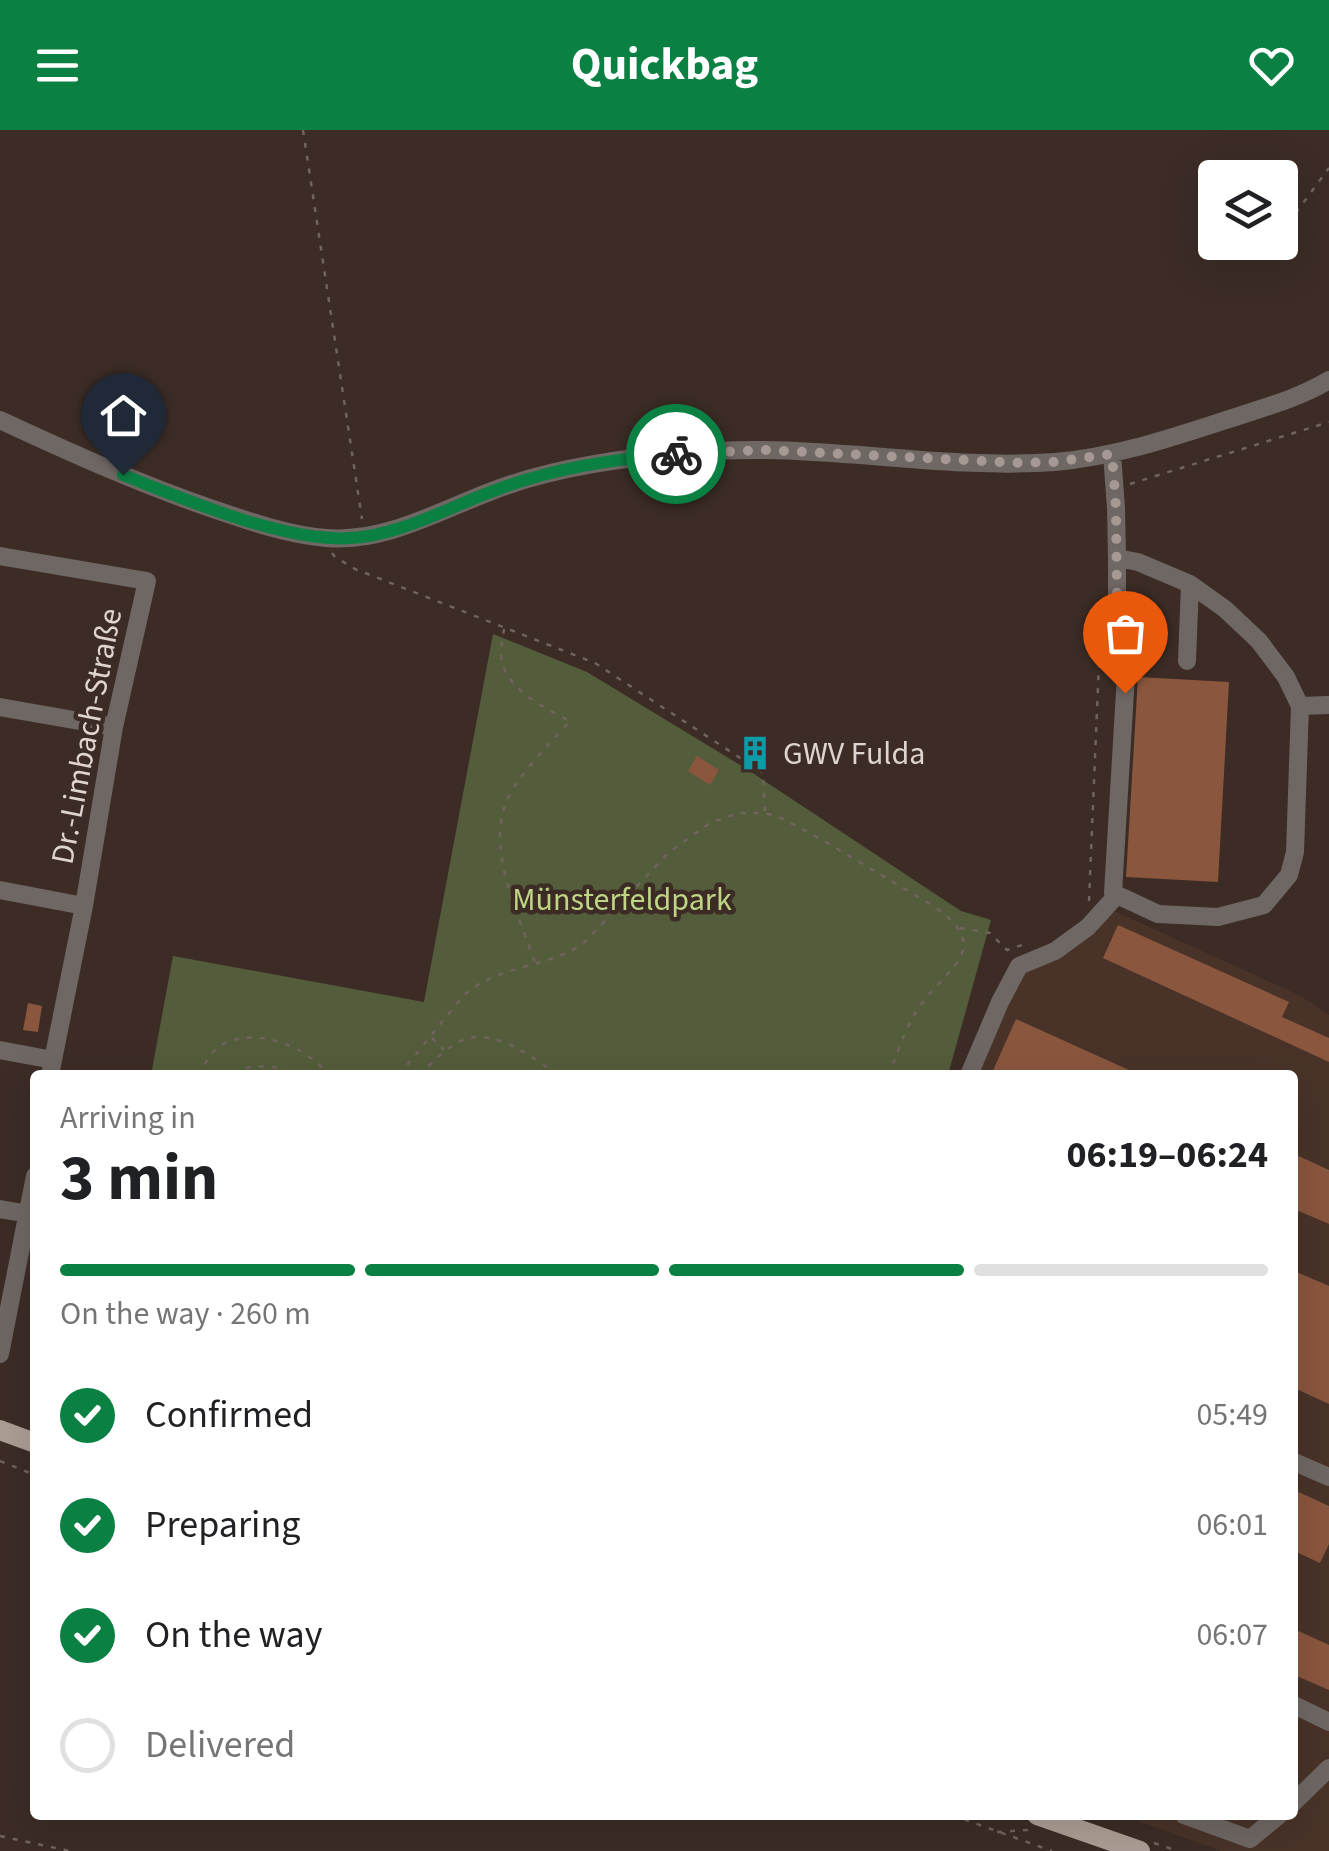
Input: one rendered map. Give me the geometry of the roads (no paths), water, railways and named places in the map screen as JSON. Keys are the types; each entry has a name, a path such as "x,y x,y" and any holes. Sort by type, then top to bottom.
{"main road":[{"path":"4,1432 30,1441"},
{"path":"1050,1820 1140,1851"}],"street":[{"path":"0,420 96,464 238,517 325,538 365,537 557,471 652,456 766,450 1021,463 1112,454 1247,413 1329,380"},
{"path":"1112,454 1117,602 1127,658 1113,893 1158,914 1218,917 1264,905 1289,875 1295,852 1300,706 1286,676 1260,641 1225,609 1190,584 1138,562 1116,558"},
{"name":"Dr.-Limbach-Straße","path":"0,556 146,581 114,726 52,1067"},
{"path":"1187,661 1190,584"},
{"path":"1300,706 1329,705"},
{"path":"0,707 114,726"},
{"path":"0,890 84,906"},
{"path":"971,1070 1019,966 1055,951 1088,927 1117,895"},
{"path":"0,1050 52,1067"},
{"path":"0,1354 30,1208"},
{"path":"0,1209 29,1214"},
{"path":"1298,1464 1329,1477"},
{"path":"1298,1707 1329,1722"},
{"path":"1298,1798 1329,1768"},
{"path":"1198,1820 1250,1839 1273,1820"}],"place":[{"name":"GWV Fulda","path":"755,753"}],"park label":[{"name":"Münsterfeldpark","path":"622,899"}]}
